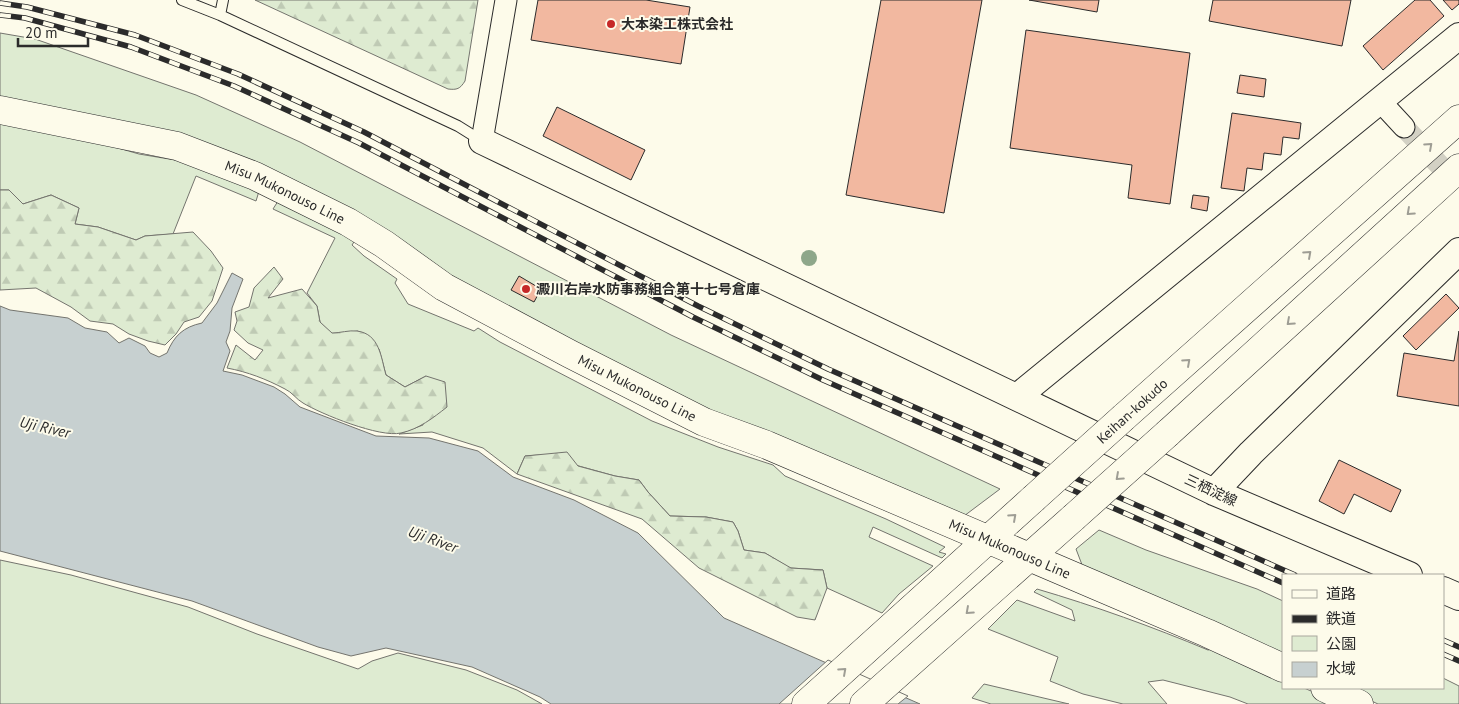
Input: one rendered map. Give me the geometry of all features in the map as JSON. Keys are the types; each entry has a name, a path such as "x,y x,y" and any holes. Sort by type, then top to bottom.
{"main road":[{"name":"Misu Mukonouso Line","path":"0,110 177,146 255,176 348,222 384,244 444,287 704,422 767,445 1250,652 1282,668"},
{"name":"Keihan-kokudo","path":"806,704 1124,417 1459,119"},
{"path":"864,704 1168,433 1459,168"},
{"path":"1327,689 1359,704"}],"street":[{"path":"482,141 506,0"},
{"path":"1017,397 1459,36"},
{"path":"1380,101 1404,127"},
{"name":"三栖淀線","path":"482,141 1214,492 1407,574"},
{"path":"1214,492 1251,453 1459,251"},
{"path":"1444,590 1459,597"}],"lane":[{"path":"182,0 220,15 458,126 482,141"},
{"path":"220,15 223,0"}],"green space":[{"path":"255,0 478,0 465,81 458,88 448,89"},
{"path":"0,33 35,39 196,95 300,142 671,335 1000,489 964,516 687,401 438,270 384,232 0,97"},
{"path":"0,122 59,131 139,154 181,161 260,188 256,201 196,176 173,234 145,236 136,240 98,227 75,224 79,208 51,195 23,204 9,190 0,190"},
{"path":"0,190 9,190 23,204 51,195 79,208 75,224 98,227 136,240 145,236 193,232 211,251 223,268 212,301 199,317 184,322 165,345 129,334 113,324 90,321 71,307 36,288 0,290"},
{"path":"280,198 356,239 352,245 364,256 397,279 395,283 408,304 474,331 478,328 500,342 652,421 718,447 773,465 785,476 886,519 945,547 939,552 946,554 942,558 873,527 869,537 933,566 899,594 882,613 827,588 823,570 790,568 765,553 744,550 733,522 706,517 670,516 639,480 615,476 539,455 525,456 517,474 483,448 432,432 399,434 423,425 426,376 405,387 386,375 379,349 358,331 332,334 320,322 317,306 307,293 335,238 273,209"},
{"path":"274,267 283,279 268,298 302,289 317,306 320,322 332,333 357,331 371,337 381,354 386,375 405,387 426,376 445,382 447,407 426,423 414,429 391,434 379,432 323,413 303,403 287,390 271,382 227,368 236,345 255,360 263,350 248,343 234,330 237,321 235,312 249,307 254,288"},
{"path":"567,452 578,466 639,480 670,516 706,517 733,522 744,550 765,553 791,568 823,570 827,588 815,620 797,617 699,568 642,519 517,474 525,456"},
{"path":"1099,530 1146,550 1257,589 1282,601 1282,660 1084,570 1076,549"},
{"path":"0,560 71,575 188,607 257,634 358,669 372,661 398,653 466,670 517,690 542,704 0,704"},
{"path":"1037,589 1080,602 1208,650 1212,649 1282,678 1282,689 1306,689 1341,704 1248,704 1230,697 1163,680 1148,682 1167,704 1123,704 1083,694 1050,681 1058,657 988,629 1017,600 1075,621 1072,610 1034,592"},
{"path":"1444,678 1459,686 1459,704 1378,704 1345,689 1444,689"},
{"path":"984,684 1069,704 991,704 972,698"}],"water":[{"name":"Uji River","path":"232,273 243,279 232,308 230,331 226,342 230,351 223,371 242,375 274,387 300,407 376,436 429,438 478,451 513,477 574,500 638,533 724,618 920,704 551,704 540,697 472,667 386,648 351,656 318,647 192,601 0,551 0,306 10,310 68,318 85,328 107,332 119,343 129,338 145,346 150,353 159,357 167,353 180,333 202,323 217,303"}],"pier":[{"path":"828,660 908,696 898,704 779,704"}],"building":[{"name":"大本染工株式会社","path":"538,0 646,0 690,7 681,64 531,40"},
{"path":"881,0 982,0 944,213 846,195"},
{"path":"1029,0 1099,0 1097,12"},
{"path":"1213,0 1351,0 1342,46 1209,21"},
{"path":"1415,0 1430,0 1444,16 1383,70 1363,46"},
{"path":"1443,0 1459,0 1459,4 1452,10"},
{"path":"1026,30 1190,53 1170,204 1128,198 1132,165 1010,148"},
{"path":"1240,75 1266,79 1264,97 1237,93"},
{"path":"557,107 645,150 631,180 543,136"},
{"path":"1232,113 1301,123 1299,139 1283,137 1281,155 1264,153 1262,170 1247,168 1244,191 1221,188"},
{"path":"1193,195 1209,197 1207,211 1191,208"},
{"name":"澱川右岸水防事務組合第十七号倉庫","path":"519,276 541,289 534,302 511,290"},
{"path":"1446,294 1459,308 1416,350 1403,336"},
{"path":"1459,331 1459,406 1397,396 1404,353 1454,361"},
{"path":"1339,460 1401,490 1391,512 1354,494 1344,514 1319,501"}],"tunnel":[{"path":"1404,127 1459,186"}],"railway":[{"path":"0,3 27,7 135,35 238,74 364,132 698,306 828,369 1293,574"},
{"path":"0,15 25,18 131,47 234,86 359,143 693,317 823,380 1282,583"},
{"path":"1444,640 1459,647"},
{"path":"1444,654 1459,661"}],"place":[{"name":"大本染工株式会社","path":"611,24"},
{"name":"澱川右岸水防事務組合第十七号倉庫","path":"526,289"}]}
